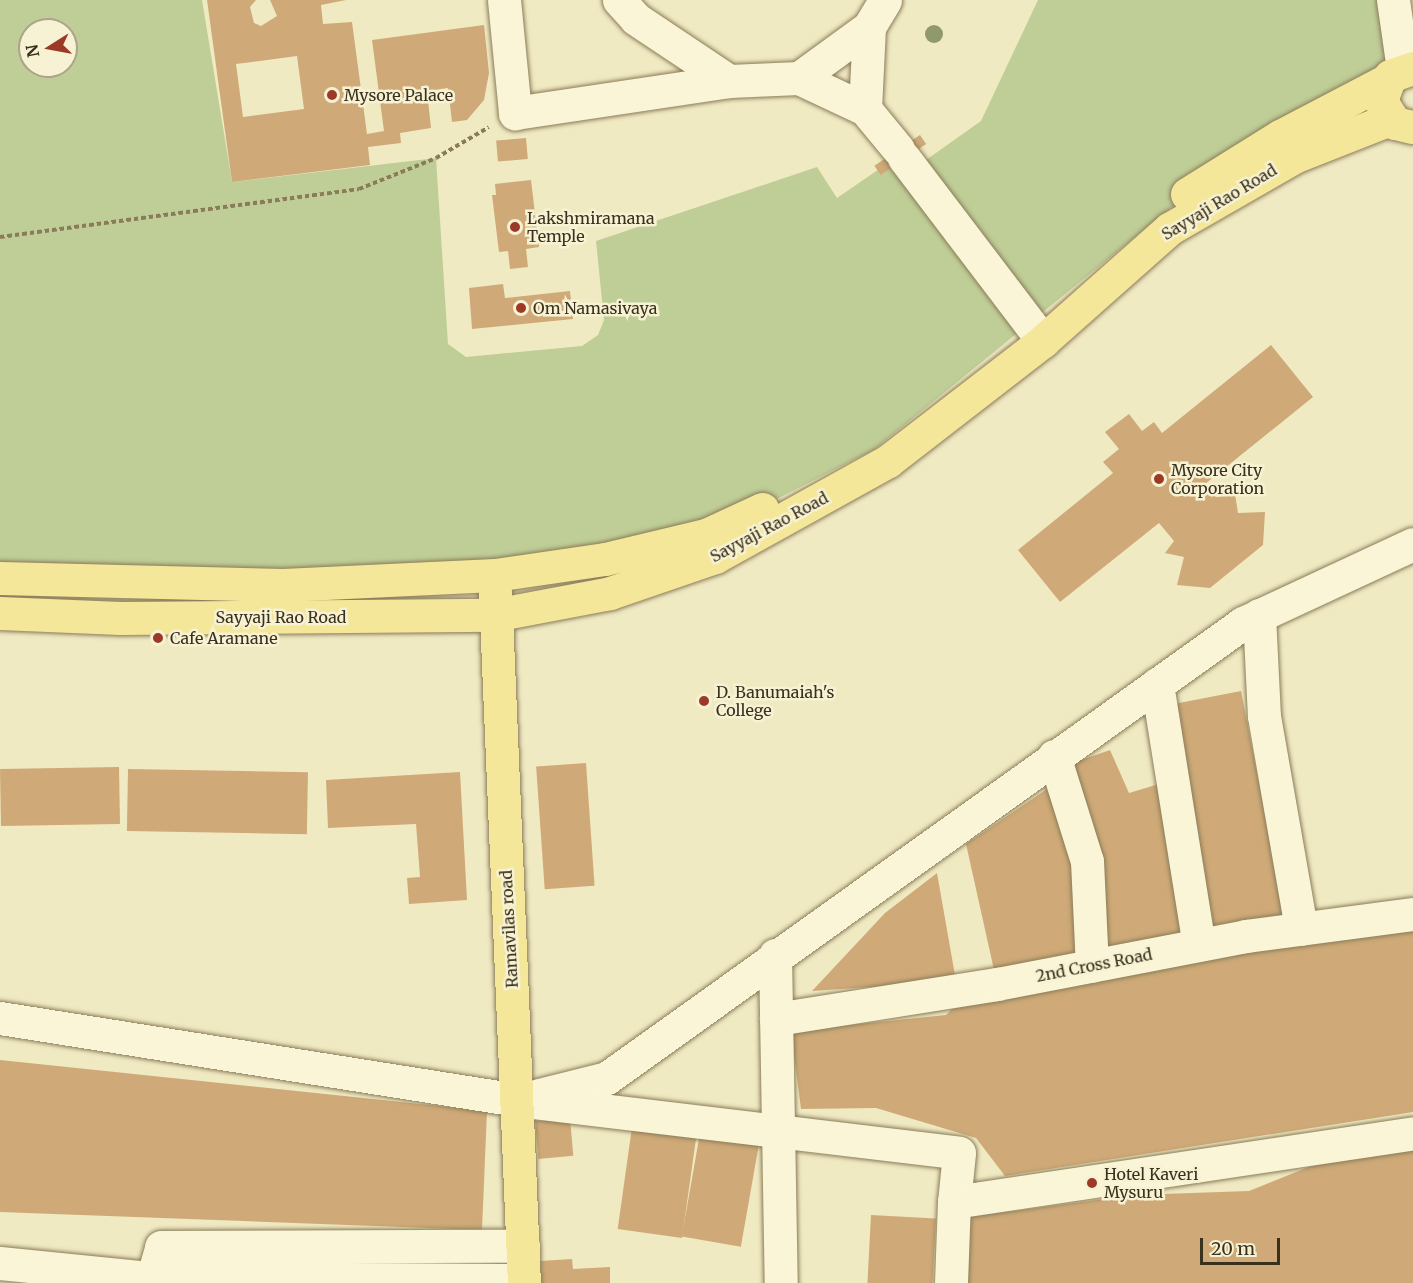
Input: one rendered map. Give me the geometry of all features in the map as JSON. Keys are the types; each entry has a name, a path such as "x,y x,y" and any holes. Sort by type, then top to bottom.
{"main road":[{"path":"1401,73 1381,101 1407,129"},
{"name":"Sayyaji Rao Road","path":"0,613 120,618 494,615 610,593 715,557 888,461 1036,333 1157,213 1280,136 1401,73"},
{"name":"Sayyaji Rao Road","path":"0,578 283,585 495,574 605,559 706,535 800,491 875,449 1036,333 1169,229 1294,157 1407,129"},
{"name":"Ramavilas road","path":"495,574 494,615 524,1281"}],"street":[{"path":"504,0 515,113 729,81 799,78 865,109 1036,333"},
{"path":"619,0 636,19 729,81"},
{"path":"1393,0 1401,73"},
{"path":"799,78 877,14"},
{"path":"865,109 877,14"},
{"path":"517,1100 607,1078 1053,756 1259,615 1413,544"},
{"path":"1259,615 1264,716 1301,929"},
{"path":"1157,684 1199,945"},
{"path":"1053,756 1087,861 1092,966"},
{"name":"2nd Cross Road","path":"776,1019 1092,966 1199,945 1413,914"},
{"path":"775,955 781,1283"},
{"path":"0,1018 517,1100 778,1128 959,1153 954,1202 951,1283"},
{"path":"954,1202 1413,1133"},
{"path":"151,1280 161,1247 523,1246"},
{"path":"0,1263 151,1280 524,1281"}],"path":[{"path":"0,237 359,189 436,158 515,113"}],"green space":[{"path":"0,0 202,0 232,182 436,158 448,344 466,357 582,346 598,335 604,320 596,241 817,167 837,198 901,154 926,160 981,121 1038,0 1384,0 1396,71 1189,193 875,449 706,535 605,559 0,578"}],"building":[{"name":"Mysore Palace","path":"207,0 256,0 250,7 254,23 261,26 277,16 270,0 346,0 321,5 323,24 352,22 367,134 384,131 372,40 484,25 489,73 484,100 467,120 452,122 448,88 427,91 431,128 400,133 401,143 368,147 370,165 232,182","holes":["297,56 304,109 243,117 236,64"]},
{"path":"920,135 926,144 881,175 874,166"},
{"path":"526,138 528,159 498,162 496,141"},
{"path":"531,180 539,247 526,249 528,267 510,269 508,251 499,252 492,195 496,195 495,184"},
{"name":"Om Namasivaya","path":"503,284 505,298 570,291 573,319 472,329 469,288"},
{"name":"Mysore City Corporation","path":"1271,345 1313,397 1205,484 1216,497 1235,494 1238,513 1265,512 1263,545 1210,588 1177,585 1184,557 1165,553 1174,541 1159,523 1060,602 1018,550 1113,473 1103,462 1119,449 1105,432 1129,414 1142,431 1154,422 1162,433"},
{"path":"1241,691 1286,924 1213,938 1167,705"},
{"path":"1110,750 1129,793 1169,781 1193,939 1100,954 1061,767"},
{"path":"586,763 595,886 545,889 536,766"},
{"path":"119,767 120,824 1,826 0,769"},
{"path":"128,769 308,772 307,834 127,831"},
{"path":"460,772 467,900 409,904 407,878 420,877 416,824 328,828 326,780"},
{"path":"1047,789 1077,868 1081,959 994,970 966,844"},
{"path":"937,873 956,981 812,991 885,913"},
{"path":"1413,926 1413,1112 1005,1176 976,1138 876,1108 801,1109 791,1031 946,1015 952,1009 1220,953"},
{"path":"0,1060 487,1111 482,1230 0,1212"},
{"path":"570,1118 573,1156 538,1159 535,1121"},
{"path":"633,1120 697,1129 682,1238 618,1229"},
{"path":"700,1133 759,1143 741,1247 682,1236"},
{"path":"1413,1147 1413,1283 962,1283 968,1217 1134,1195 1249,1191 1326,1160"},
{"path":"871,1215 936,1218 933,1283 867,1283"},
{"path":"572,1259 573,1269 610,1267 610,1283 541,1283 540,1261"}],"place":[{"name":"Mysore Palace","path":"332,95"},
{"name":"Lakshmiramana Temple","path":"515,227"},
{"name":"Om Namasivaya","path":"521,308"},
{"name":"Mysore City Corporation","path":"1159,479"},
{"name":"Cafe Aramane","path":"158,638"},
{"name":"D. Banumaiah's College","path":"704,701"},
{"name":"Hotel Kaveri Mysuru","path":"1092,1183"}]}
